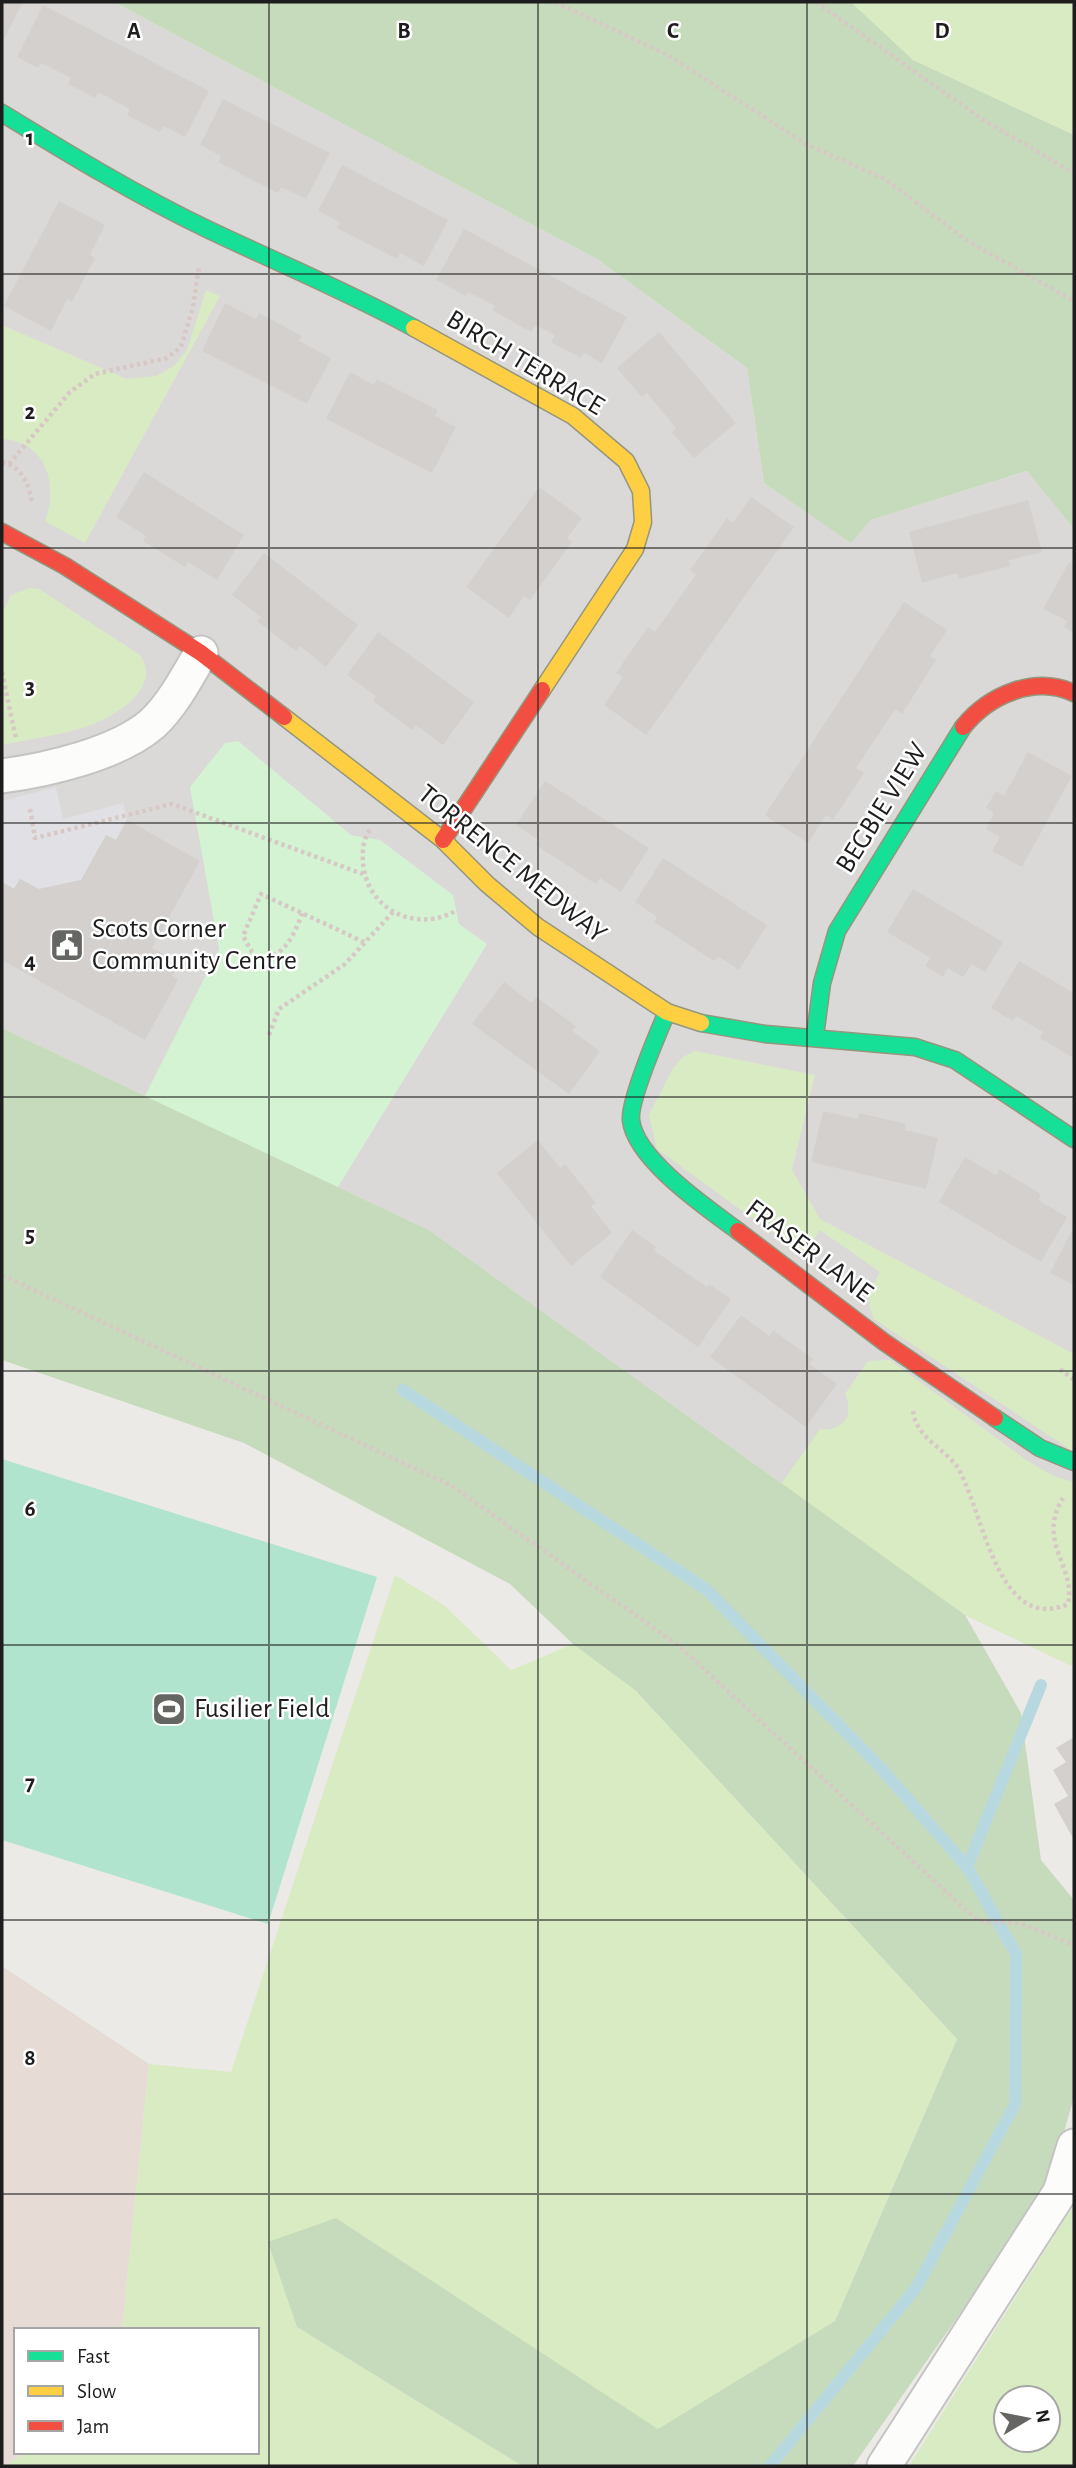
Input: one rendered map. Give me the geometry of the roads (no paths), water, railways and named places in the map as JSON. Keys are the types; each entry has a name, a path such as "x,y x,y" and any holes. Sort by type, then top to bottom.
{"street":[{"name":"BIRCH TERRACE","path":"2,113 107,177 205,228 371,304 573,416 626,461 641,491 643,522 635,549 443,840"},
{"name":"TORRENCE MEDWAY","path":"2,534 65,566 201,653 443,840 487,884 538,926 667,1012 701,1023 765,1034 815,1036 915,1047 955,1060 1074,1139"},
{"path":"13,775 102,752 129,741 154,722 186,679 201,653"},
{"name":"BEGBIE VIEW","path":"815,1036 819,993 826,961 837,931 964,725 985,705 1012,692 1035,686 1059,686 1074,693"},
{"name":"FRASER LANE","path":"667,1012 649,1054 630,1116 635,1139 679,1186 884,1342 1040,1448 1074,1462"},
{"path":"884,2466 1060,2192 1074,2146"}],"waterway":[{"path":"403,1390 706,1589 880,1767 967,1867 1016,1954 1015,2104 916,2288 770,2466"},
{"path":"967,1867 1041,1685"}],"place":[{"name":"Scots Corner Community Centre","path":"67,945"},
{"name":"Fusilier Field","path":"169,1709"}]}
